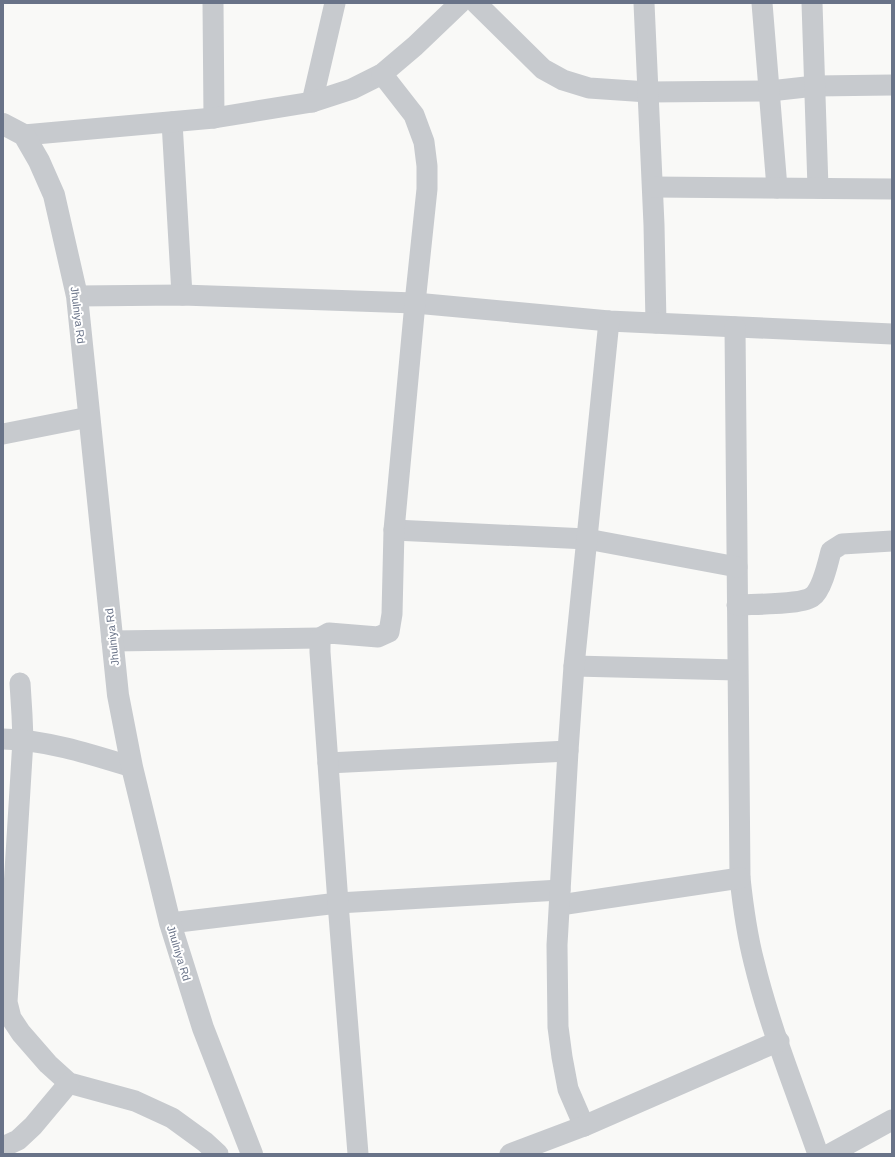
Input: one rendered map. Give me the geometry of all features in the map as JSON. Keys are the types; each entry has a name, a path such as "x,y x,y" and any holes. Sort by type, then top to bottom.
{"street":[{"path":"213,3 214,118"},
{"path":"312,102 335,3"},
{"path":"3,124 24,135 214,118 312,102 352,89 382,74 415,46 460,3"},
{"path":"476,3 543,68 563,80 589,88 648,92 770,91 815,86 892,85"},
{"path":"644,3 656,323"},
{"path":"762,3 770,91 776,188"},
{"path":"812,3 818,188"},
{"path":"112,641 320,638 329,633 378,637 389,632 392,614 394,530 428,166 424,142 414,115 382,74"},
{"path":"172,122 182,295"},
{"name":"Jhulniya Rd","path":"24,135 39,161 54,196 77,296 118,695 132,767 170,923 203,1028 252,1154"},
{"path":"652,187 892,189"},
{"path":"77,296 182,295 415,303 609,321 892,334"},
{"path":"584,1126 568,1089 558,1028 557,946 574,666 588,540 609,321"},
{"path":"735,327 740,878 745,921 754,963 778,1041 818,1154"},
{"path":"3,434 89,417"},
{"path":"394,530 588,540 737,567"},
{"path":"737,605 797,602 812,597 821,584 831,551 842,544 892,542"},
{"path":"320,638 338,903 358,1154"},
{"path":"574,666 737,670"},
{"path":"20,683 22,715 13,740 5,1002 21,1033 48,1064 69,1083 135,1101 172,1118 205,1142 218,1154"},
{"path":"13,740 76,750 132,767"},
{"path":"328,763 568,751"},
{"path":"170,923 338,903 560,898 740,878"},
{"path":"510,1154 584,1126 778,1041"},
{"path":"14,1147 69,1083"},
{"path":"830,1154 892,1120"}]}
